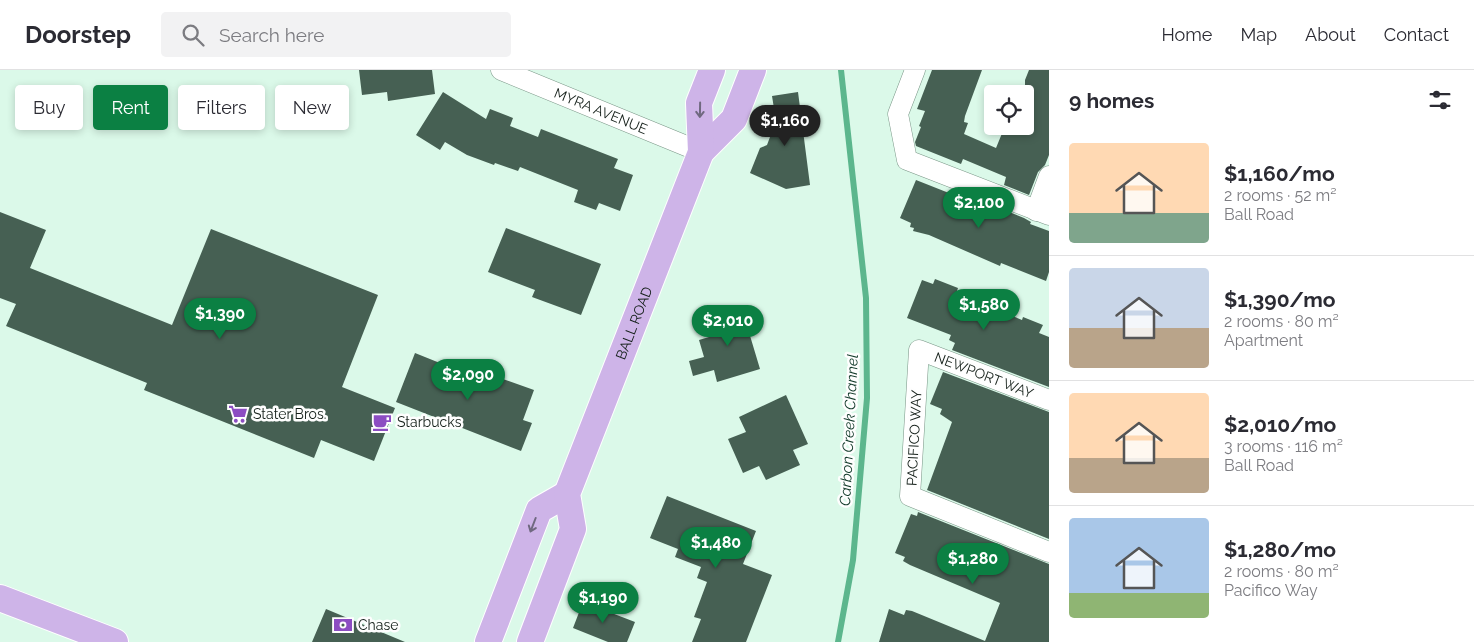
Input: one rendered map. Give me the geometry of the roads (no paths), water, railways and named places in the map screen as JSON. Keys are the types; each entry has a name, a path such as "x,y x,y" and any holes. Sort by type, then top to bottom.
{"main road":[{"name":"BALL ROAD","path":"568,494 701,152 699,103 712,70"},
{"name":"BALL ROAD","path":"701,152 734,119 753,70"},
{"path":"488,642 540,510 568,494 574,529 530,642"},
{"path":"0,598 115,642"}],"street":[{"name":"MYRA AVENUE","path":"501,70 701,152"},
{"path":"915,70 898,114 907,160 1043,213 1049,176"},
{"name":"NEWPORT WAY","path":"919,350 1049,400"},
{"name":"PACIFICO WAY","path":"919,350 910,496 1049,552"}],"waterway":[{"name":"Carbon Creek Channel","path":"838,642 853,560 867,398 866,298 841,70"}],"place":[{"name":"Stater Bros.","path":"238,414"},
{"name":"Starbucks","path":"382,422"},
{"name":"Chase","path":"343,625"}]}
